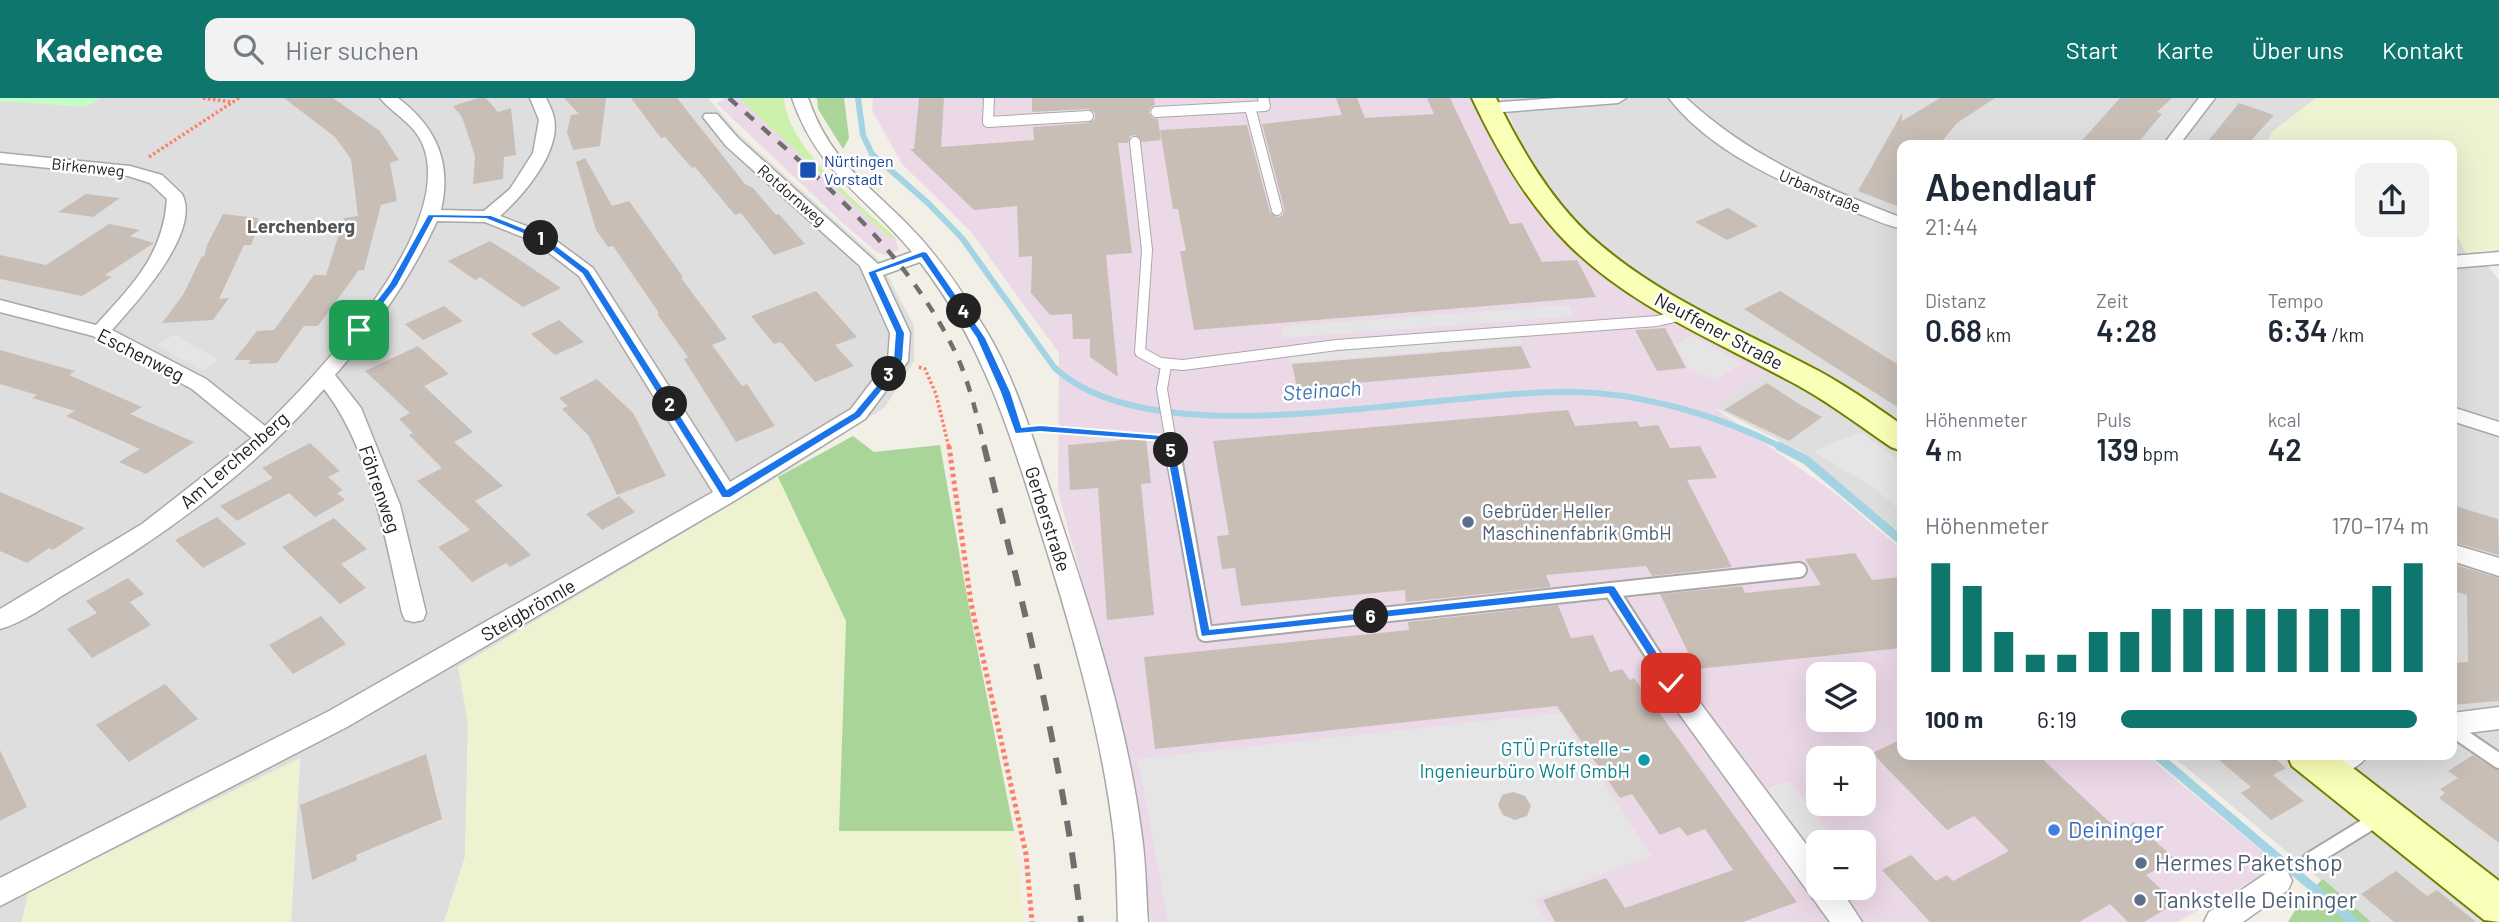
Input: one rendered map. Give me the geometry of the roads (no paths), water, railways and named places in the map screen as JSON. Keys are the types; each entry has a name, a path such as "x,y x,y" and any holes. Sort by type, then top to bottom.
{"main road":[{"name":"Neuffener Straße","path":"1486,103 1533,185 1578,239 1614,269 1683,315 1798,373 1897,437"},
{"path":"2329,760 2383,815 2499,906"}],"street":[{"name":"Am Lerchenberg","path":"0,620 88,571 195,497 266,438 324,376 394,285 431,215 436,181 434,154 422,127 388,98"},
{"path":"488,217 517,192 541,153 547,120 538,98"},
{"name":"Gerberstraße","path":"800,98 806,120 828,160 902,230 923,254 981,338 1006,392 1058,545 1097,691 1126,824 1133,922"},
{"path":"1486,103 1618,98"},
{"name":"Urbanstraße","path":"1677,98 1702,124 1733,148 1784,178 1897,222"},
{"path":"2175,140 2207,98"},
{"name":"Rotdornweg","path":"711,117 732,142 868,263 872,272"},
{"name":"Birkenweg","path":"0,158 130,171 156,179 176,198 176,223 156,268 100,332"},
{"path":"431,215 488,217 541,238 586,272 726,495"},
{"path":"872,272 923,254"},
{"path":"2457,262 2499,258"},
{"name":"Steigbrönnle","path":"0,893 338,719 726,495 858,414 898,360 900,333 872,272"},
{"name":"Eschenweg","path":"0,306 100,332 199,384 266,438"},
{"name":"Föhrenweg","path":"324,376 350,408 389,505 414,612"},
{"path":"2457,416 2499,429"},
{"path":"2457,554 2499,567"},
{"path":"1671,683 1806,867"},
{"path":"2457,726 2499,718"},
{"path":"2219,922 2278,881"},
{"path":"1831,900 1847,922"}],"lane":[{"path":"989,98 988,122 1088,116"},
{"path":"1156,112 1265,106 1263,98"},
{"path":"1251,107 1277,210"},
{"path":"1135,142 1147,250 1140,352 1148,360 1166,366 1278,351 1643,322 1683,315"},
{"path":"1166,366 1161,389 1205,634 1799,570"},
{"path":"1611,590 1671,683"},
{"path":"2457,731 2499,761"},
{"path":"2310,860 2383,815"}],"waterway":[{"name":"Steinach","path":"858,98 863,135 872,154 928,203 962,238 1054,367 1101,396 1163,411 1234,416 1311,413 1536,393 1595,393 1692,411 1782,447"},
{"name":"Steinach","path":"1782,447 1806,460 1897,537"},
{"name":"Steinach","path":"2162,760 2354,922"}],"railway":[{"path":"729,98 826,185 886,248 912,281 957,356 985,448"},
{"path":"984,446 1053,742 1081,922"}],"place":[{"name":"Nürtingen Vorstadt","path":"808,170"},
{"name":"Gebrüder Heller Maschinenfabrik GmbH","path":"1468,522"},
{"name":"GTÜ Prüfstelle - Ingenieurbüro Wolf GmbH","path":"1644,760"},
{"name":"Deininger","path":"2054,830"},
{"name":"Hermes Paketshop","path":"2141,863"},
{"name":"Tankstelle Deininger","path":"2140,900"}],"district":[{"name":"Lerchenberg","path":"301,226"}]}
